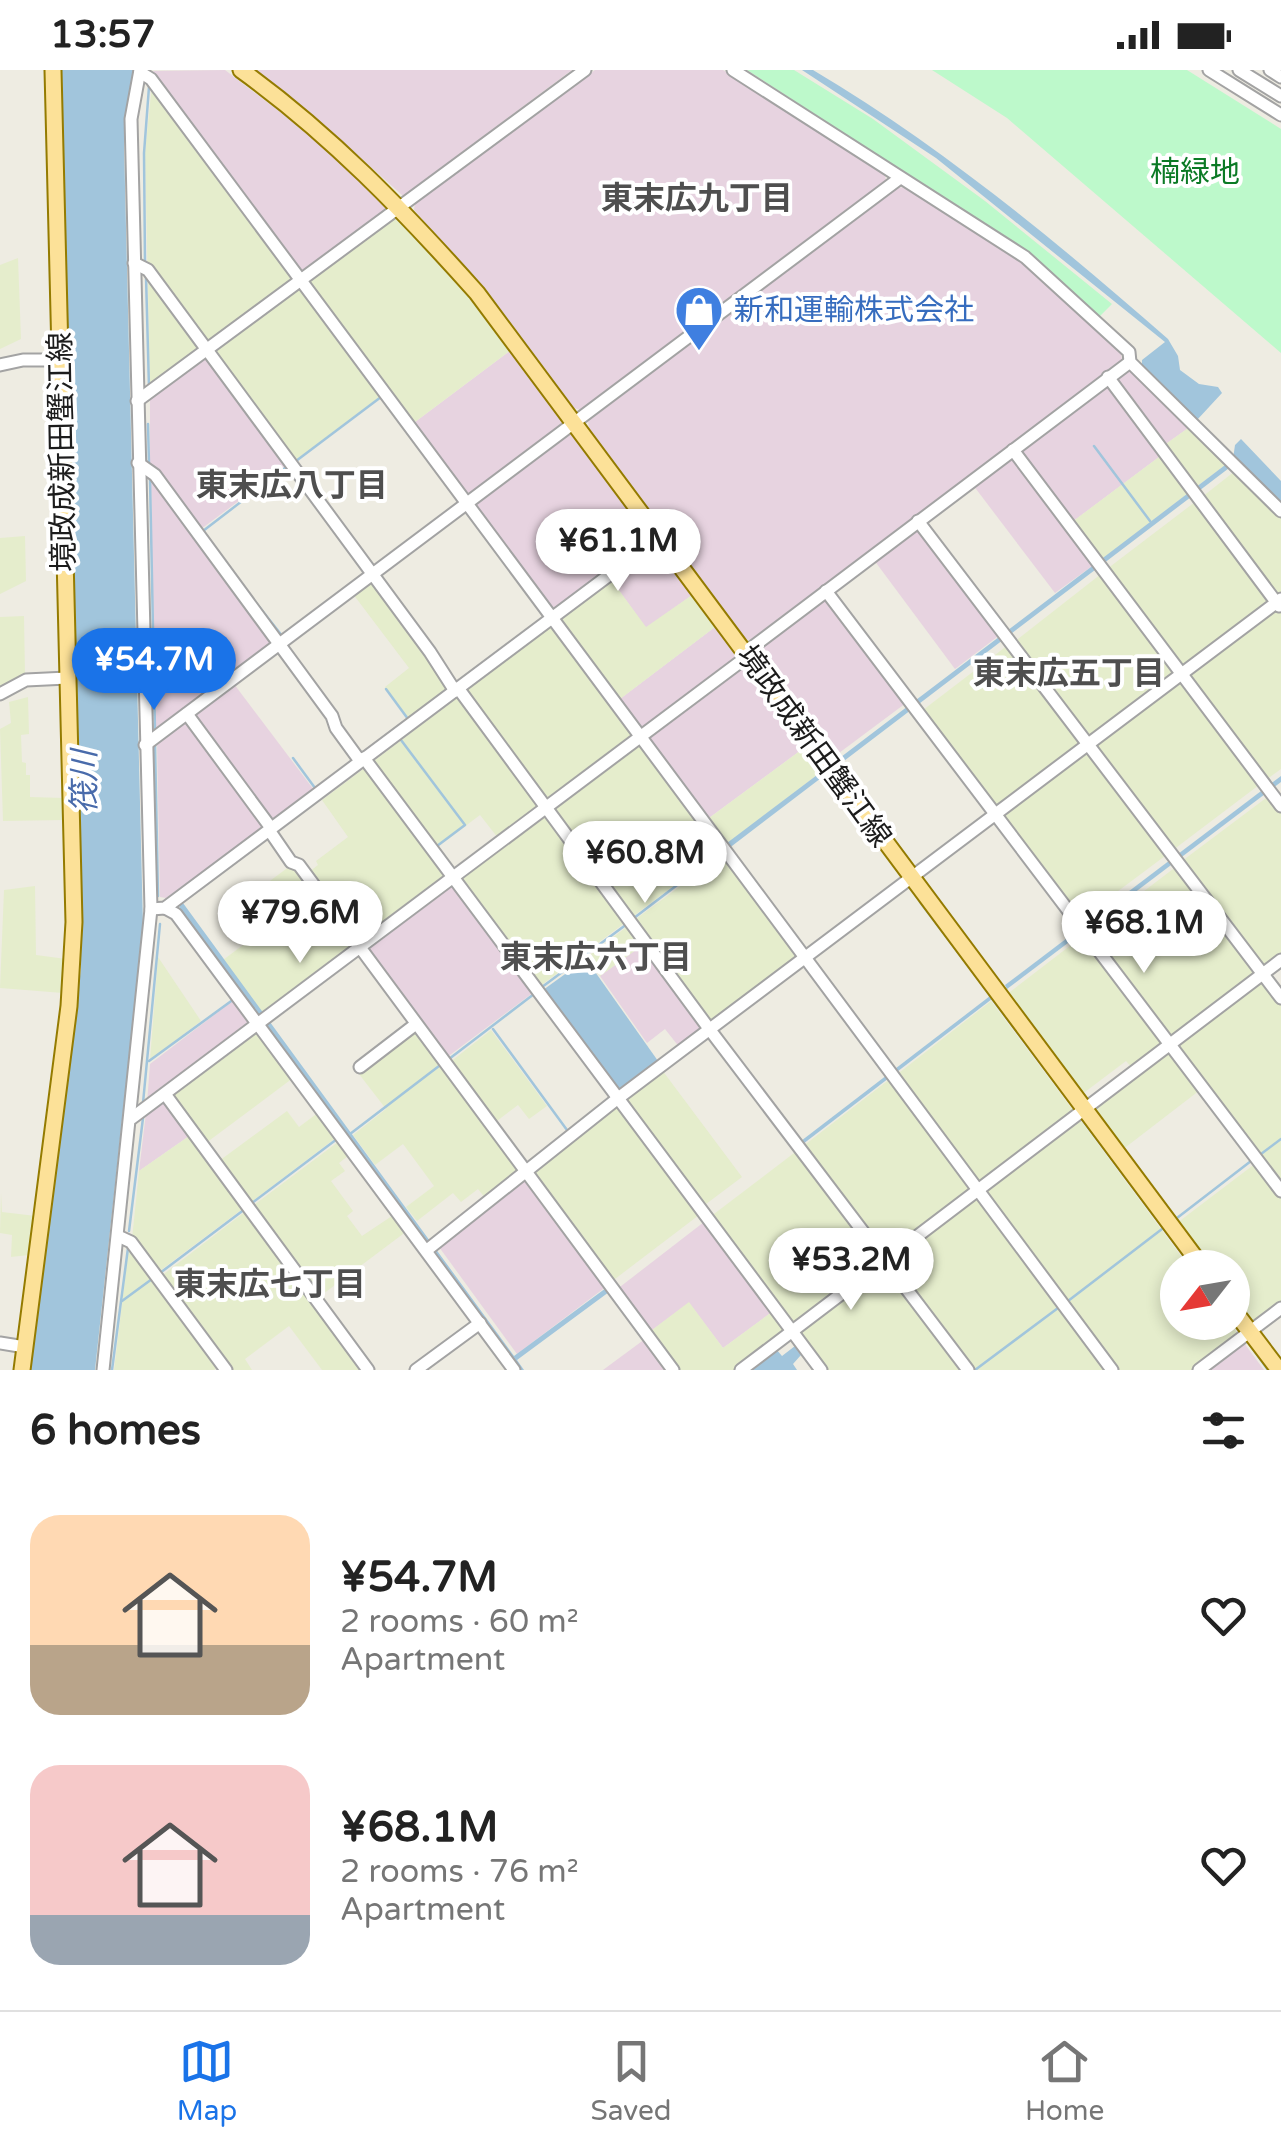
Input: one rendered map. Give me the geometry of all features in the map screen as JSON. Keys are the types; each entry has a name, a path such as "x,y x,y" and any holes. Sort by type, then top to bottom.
{"main road":[{"name":"境政成新田蟹江線","path":"22,1370 73,965 54,70"},
{"name":"境政成新田蟹江線","path":"241,70 327,137 400,206 477,293 1189,1250"},
{"path":"1250,1331 1279,1370"}],"street":[{"path":"136,401 585,70"},
{"path":"733,70 1024,257 1130,352 1130,362 1281,511"},
{"path":"1209,70 1281,115"},
{"path":"1239,70 1281,96"},
{"path":"1270,70 1281,77"},
{"path":"103,1370 151,909 131,120 140,71 151,79 466,506 642,735 804,959 1112,1370"},
{"path":"145,745 900,178"},
{"path":"134,264 148,270 710,1030 968,1370"},
{"path":"0,366 23,360 60,360"},
{"path":"132,1118 1130,362"},
{"path":"430,1248 617,1099 1280,603 1108,377"},
{"path":"1012,450 1281,806"},
{"path":"138,463 154,475 332,716 336,728 365,761 821,1370"},
{"path":"918,521 1281,998"},
{"path":"151,909 165,908 271,832 660,537"},
{"path":"826,592 1281,1191"},
{"path":"0,694 26,680 67,678"},
{"path":"188,714 292,862 299,865 673,1370"},
{"path":"165,908 176,914 262,1021 430,1248 514,1370"},
{"path":"741,1370 1281,960"},
{"path":"360,1066 416,1024"},
{"path":"166,1094 368,1370"},
{"path":"118,1236 131,1242 226,1370"},
{"path":"1250,1331 1281,1308"},
{"path":"416,1370 480,1324"},
{"path":"1199,1370 1238,1340"},
{"path":"0,1343 25,1346"}],"shaded area":[{"path":"225,70 322,144 391,209 305,275 153,71"},
{"path":"254,70 572,70 403,196 332,132"},
{"path":"595,70 723,70 886,180 581,410 574,408 485,288 414,210 415,203"},
{"path":"905,187 1022,263 1121,354 1122,360 750,640 744,639 589,428 588,421 896,188"},
{"path":"511,350 568,426 471,499 415,422"},
{"path":"205,357 287,465 201,529 150,467 150,397"},
{"path":"1129,368 1191,426 1163,446 1115,380"},
{"path":"1107,384 1163,454 1072,522 1020,450"},
{"path":"571,431 651,540 554,611 475,503"},
{"path":"1011,457 1095,564 1055,593 973,485"},
{"path":"151,477 273,643 156,733 152,566"},
{"path":"920,526 1001,634 955,669 874,560"},
{"path":"658,542 695,593 646,628 610,578"},
{"path":"825,598 906,703 835,756 755,650"},
{"path":"719,624 739,658 643,730 620,699"},
{"path":"747,664 808,745 709,818 648,736"},
{"path":"234,684 314,790 272,822 194,718 194,713"},
{"path":"186,719 265,827 166,898 160,897 157,742"},
{"path":"450,882 534,992 446,1058 365,946"},
{"path":"644,944 703,1027 680,1048 665,1029 647,1043 600,976"},
{"path":"235,999 253,1024 147,1103 150,1064"},
{"path":"164,1100 192,1134 139,1171 146,1113"},
{"path":"526,1179 607,1286 517,1354 439,1247"},
{"path":"704,1222 772,1312 723,1348 689,1303 648,1333 616,1290"},
{"path":"645,1339 668,1370 603,1370"},
{"path":"1244,1343 1264,1370 1207,1370"}],"green space":[{"path":"747,70 794,70 873,119 985,201 1112,304 1098,318 1031,255"},
{"name":"楠緑地","path":"932,70 1187,70 1281,129 1281,353 1007,118"},
{"path":"152,84 296,281 150,389 145,153"},
{"path":"394,216 471,298 511,350 415,422 308,280"},
{"path":"18,258 21,339 0,349 0,265"},
{"path":"301,286 382,395 293,462 212,352"},
{"path":"1191,426 1228,463 1196,487 1163,446"},
{"path":"1163,454 1191,491 1101,560 1072,522"},
{"path":"1235,471 1281,516 1278,596 1202,497"},
{"path":"1195,502 1271,600 1185,666 1180,665 1107,569"},
{"path":"25,536 26,581 0,594 0,538"},
{"path":"1101,574 1175,671 1090,738 1014,642"},
{"path":"610,578 646,627 695,593 719,624 620,699 559,616"},
{"path":"370,581 449,688 410,720 385,687 409,668 353,594"},
{"path":"1275,608 1281,612 1281,769 1266,780 1188,675"},
{"path":"24,616 25,675 0,688 0,617"},
{"path":"552,626 720,851 631,918 464,692"},
{"path":"1008,645 1083,742 995,807 923,710"},
{"path":"1180,680 1259,785 1173,850 1094,749 1095,744"},
{"path":"461,695 541,805 498,838 480,815 435,849 371,763"},
{"path":"28,697 29,734 21,735 22,762 26,763 26,775 30,775 30,797 64,798 65,820 3,821 0,729 11,723 9,702"},
{"path":"808,745 825,769 728,843 709,818"},
{"path":"1087,749 1165,856 1082,918 1002,815"},
{"path":"366,767 445,877 359,940 309,872 318,865 316,861 348,837 322,800"},
{"path":"1270,795 1281,810 1281,956 1264,968 1182,861"},
{"path":"544,812 626,922 539,987 457,876"},
{"path":"724,854 798,954 797,960 711,1024 633,921"},
{"path":"290,866 296,868 353,947 262,1014 223,960 267,927 247,898"},
{"path":"1177,866 1257,971 1173,1039 1089,933"},
{"path":"35,886 36,955 66,959 63,993 0,988 4,890"},
{"path":"629,925 644,944 600,976 586,958"},
{"path":"1084,935 1165,1043 1133,1069 1126,1061 1081,1095 1006,995"},
{"path":"158,957 201,1021 150,1060"},
{"path":"1256,982 1264,982 1281,1004 1281,1185 1176,1044"},
{"path":"991,1001 1075,1113 980,1186 895,1076"},
{"path":"491,1030 547,1106 529,1119 518,1105 493,1124 449,1063"},
{"path":"255,1031 293,1078 206,1143 171,1097 172,1093"},
{"path":"416,1032 519,1169 486,1199 478,1189 461,1202 453,1193 417,1221 406,1207 434,1186 403,1144 375,1165 353,1135 386,1109 359,1074"},
{"path":"1167,1051 1200,1090 1122,1150 1093,1107"},
{"path":"662,1070 742,1177 702,1207 624,1102"},
{"path":"890,1079 972,1188 887,1256 802,1147"},
{"path":"619,1107 699,1215 611,1282 531,1172"},
{"path":"287,1111 299,1127 319,1112 337,1137 250,1203 219,1161"},
{"path":"1078,1117 1176,1250 1160,1250 1160,1340 1230,1340 1192,1370 1116,1370 983,1190"},
{"path":"192,1134 245,1207 157,1273 132,1239 139,1171"},
{"path":"338,1142 348,1156 339,1163 345,1171 331,1181 353,1211 347,1216 362,1236 395,1214 407,1231 319,1297 254,1205"},
{"path":"798,1150 879,1258 794,1326 710,1217"},
{"path":"1256,1163 1281,1196 1281,1303 1254,1323 1250,1318 1250,1250 1197,1250 1177,1223"},
{"path":"1,1193 2,1212 36,1216 29,1255 11,1257 12,1235 0,1233"},
{"path":"976,1196 1109,1370 972,1370 890,1258"},
{"path":"246,1211 364,1370 322,1370 289,1326 245,1359 252,1370 230,1370 160,1277"},
{"path":"129,1246 219,1366 214,1370 114,1370"},
{"path":"883,1266 964,1370 826,1370 799,1333"},
{"path":"689,1302 723,1348 773,1311 787,1329 736,1370 676,1370 648,1333"}],"water":[{"name":"筏川","path":"62,70 133,70 124,145 143,926 95,1370 27,1370 81,969"},
{"path":"802,70 813,70 860,99 996,196 1168,339 1178,356 1180,370 1199,384 1218,387 1222,393 1197,420 1142,366 1142,360 1165,342 936,158"},
{"path":"1241,439 1281,481 1281,505 1237,462 840,764 837,760 1233,459 1235,445"},
{"path":"559,616 727,843 825,769 825,775 728,849 556,618"},
{"path":"550,623 552,626 183,903 514,1356 606,1288 609,1292 517,1360 521,1370 178,903"},
{"path":"1281,776 1281,782 1007,989 1005,985"},
{"path":"586,959 658,1061 618,1090 543,990"},
{"path":"990,996 992,999 803,1144 801,1141"},
{"path":"795,1346 801,1355 793,1364 797,1370 748,1370 776,1349 782,1356"}],"waterway":[{"path":"145,262 144,153 149,87"},
{"path":"146,276 149,388"},
{"path":"296,461 381,397"},
{"path":"148,424 149,464"},
{"path":"1094,446 1150,521"},
{"path":"203,531 285,468"},
{"path":"150,478 155,730"},
{"path":"245,589 283,637"},
{"path":"756,655 833,757"},
{"path":"386,689 408,719"},
{"path":"401,740 465,825 437,846"},
{"path":"155,743 158,896"},
{"path":"293,758 315,788"},
{"path":"840,795 893,864"},
{"path":"634,918 719,853"},
{"path":"920,902 985,988"},
{"path":"143,1103 160,924"},
{"path":"542,987 627,924"},
{"path":"449,1059 534,994"},
{"path":"990,996 1075,1109"},
{"path":"149,1061 234,999"},
{"path":"493,1029 567,1130"},
{"path":"350,1134 439,1066"},
{"path":"129,1231 143,1118"},
{"path":"1081,1118 1180,1250"},
{"path":"252,1203 337,1139"},
{"path":"1261,1154 1281,1139"},
{"path":"1177,1218 1251,1161"},
{"path":"160,1273 245,1209"},
{"path":"1068,1301 1162,1229"},
{"path":"112,1370 128,1248"},
{"path":"122,1301 152,1279"},
{"path":"975,1370 1058,1308"},
{"path":"1248,1342 1268,1370"}],"place":[{"name":"新和運輸株式会社","path":"699,352"}],"district":[{"name":"東末広九丁目","path":"697,198"},
{"name":"東末広八丁目","path":"292,485"},
{"name":"東末広五丁目","path":"1069,673"},
{"name":"東末広六丁目","path":"596,957"},
{"name":"東末広七丁目","path":"270,1284"}]}
